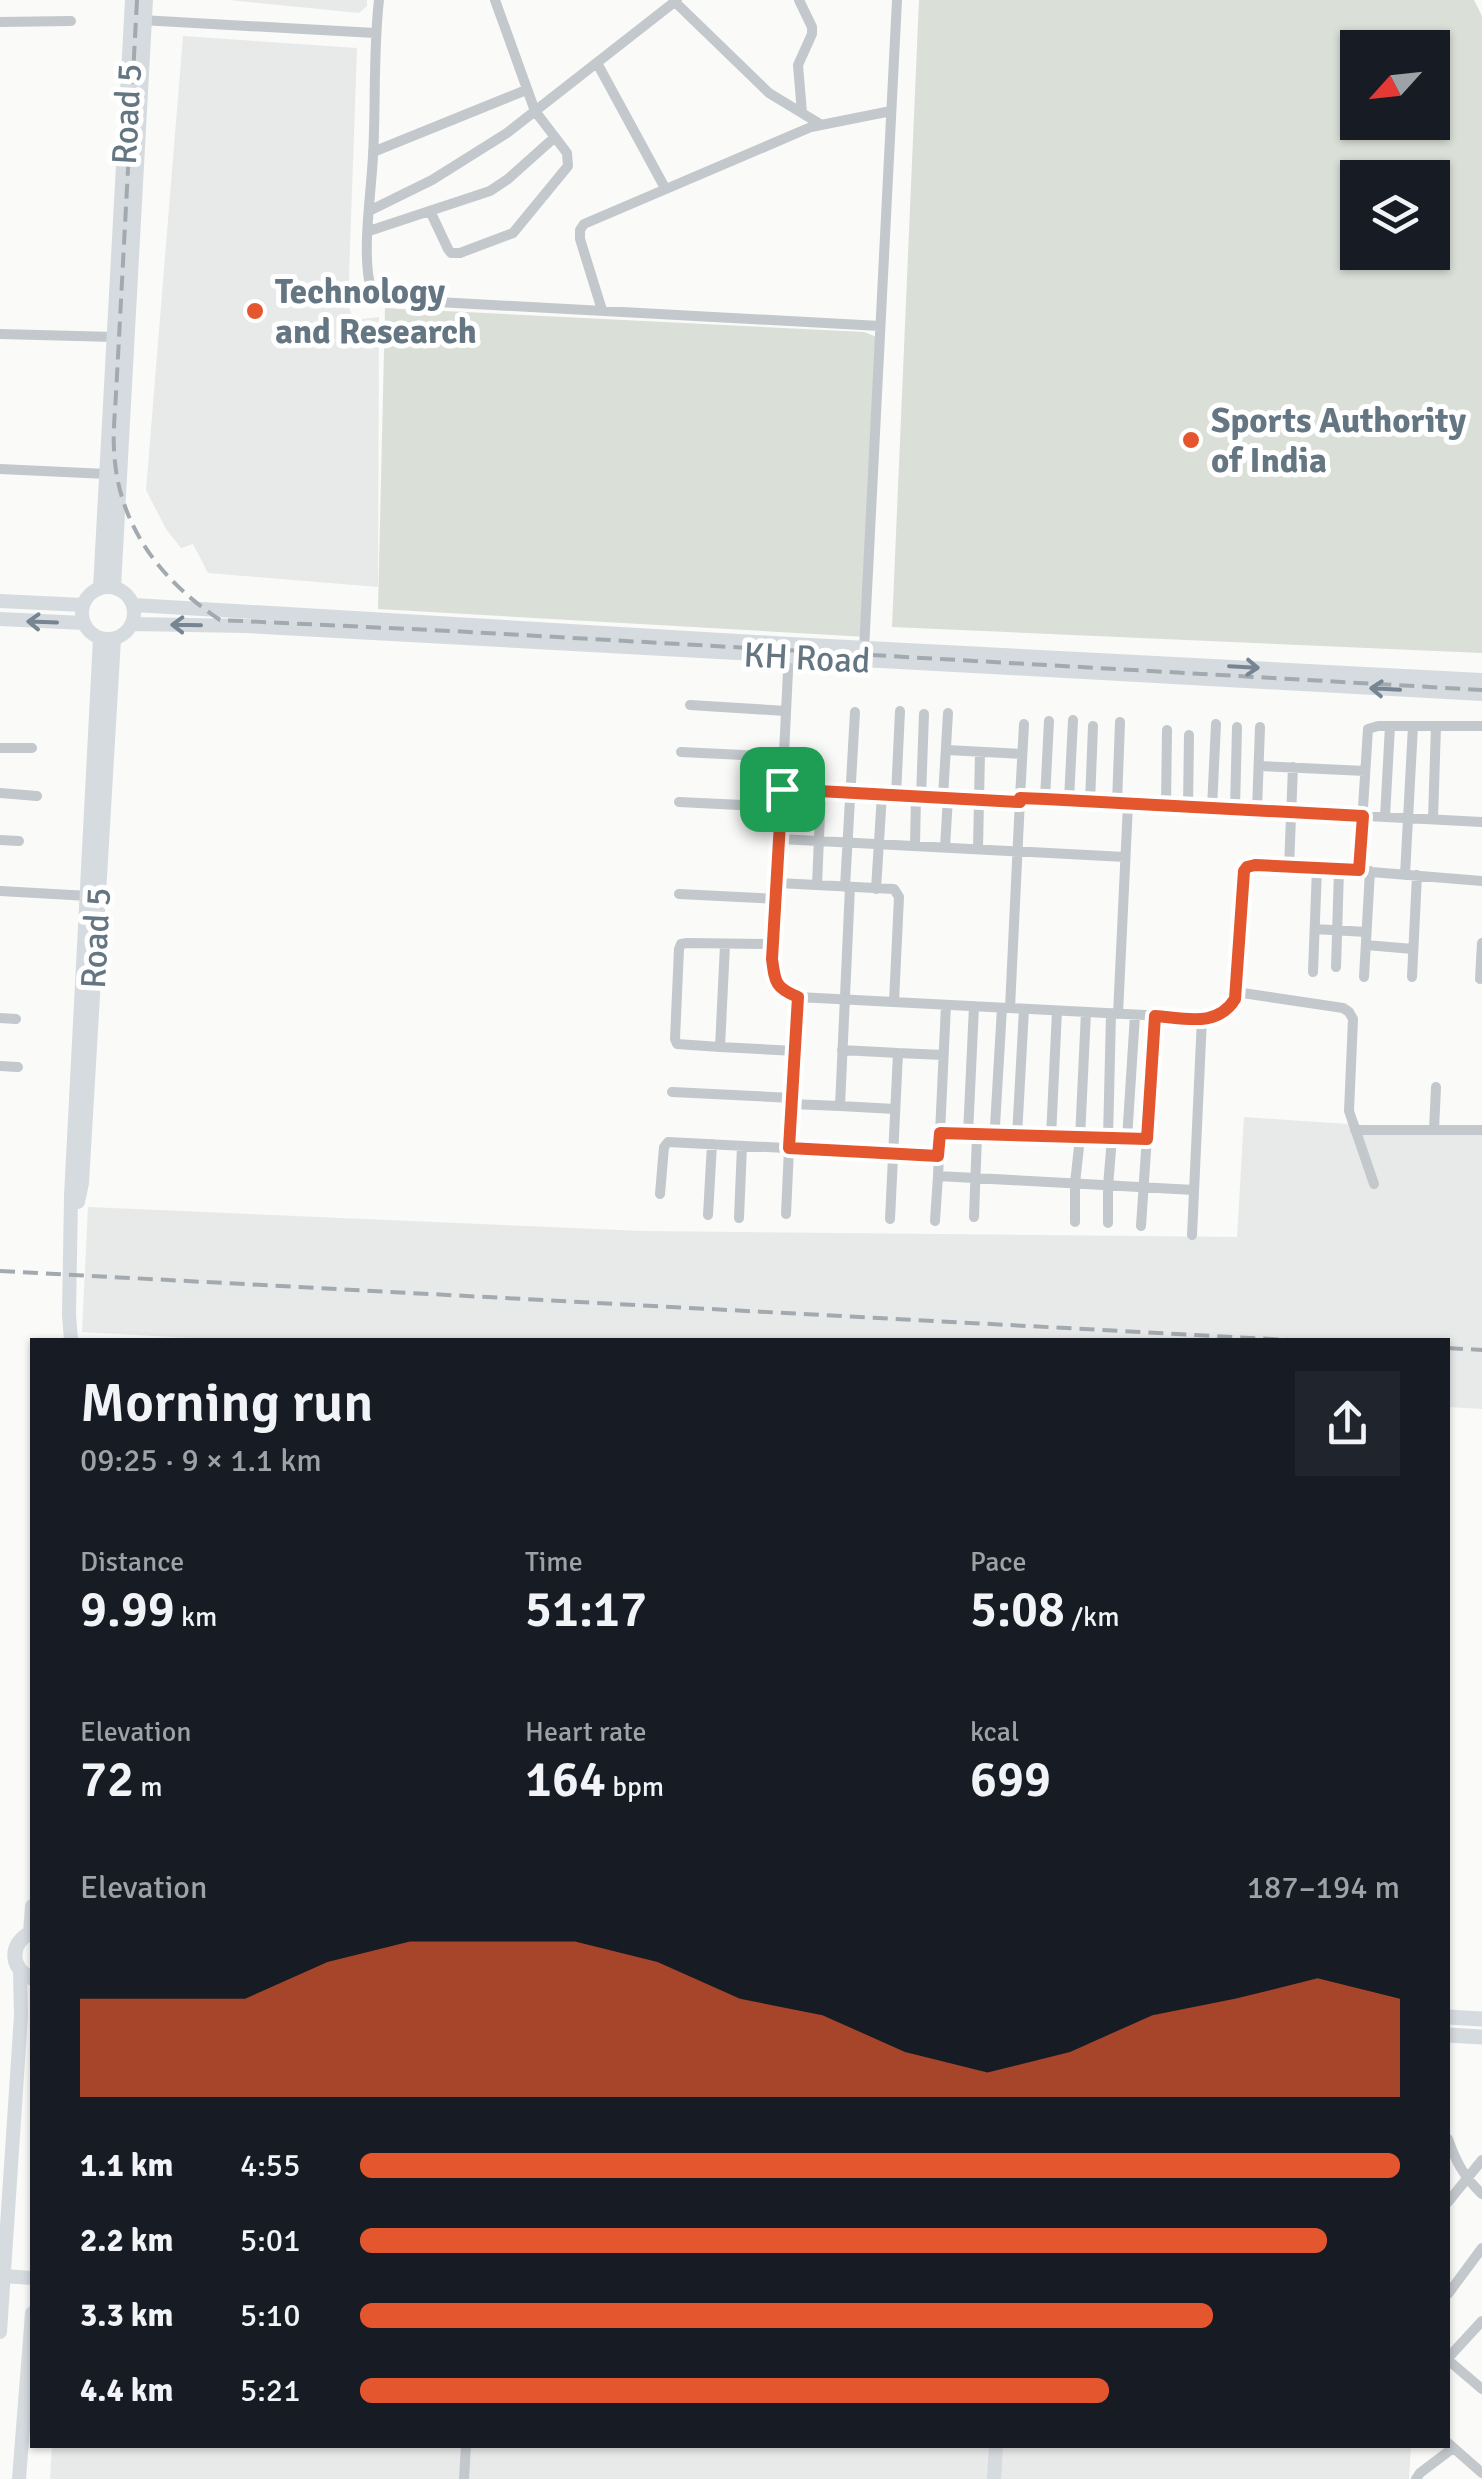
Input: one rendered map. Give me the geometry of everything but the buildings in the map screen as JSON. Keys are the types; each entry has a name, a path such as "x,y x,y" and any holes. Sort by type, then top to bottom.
{"main road":[{"name":"Road 5","path":"107,587 138,20 132,0"},
{"name":"Road 5","path":"107,587 115,338 138,20 146,0"},
{"path":"107,587 127,594 134,606 132,624 125,634 107,638 93,634 84,623 83,605 90,594 107,587"},
{"path":"0,601 83,605"},
{"name":"KH Road","path":"134,606 789,651"},
{"path":"0,619 84,623"},
{"name":"KH Road","path":"132,624 789,651 1482,694"},
{"name":"Road 5","path":"71,1338 72,1236 82,1183 92,896 107,638"},
{"name":"KH Road","path":"863,655 1482,680"},
{"name":"Road 5","path":"63,1338 69,1315"},
{"path":"0,2332 21,2015 17,1963 22,1937 30,1933"},
{"path":"0,1965 17,1963"},
{"path":"1450,2017 1482,2019"},
{"path":"1450,2035 1482,2037"},
{"path":"4,2276 30,2278"},
{"path":"19,2479 30,2339"},
{"path":"994,2479 996,2448"}],"street":[{"path":"379,0 368,274 376,295 383,299 880,326"},
{"path":"430,211 448,249 460,253 505,237 518,227 568,166 568,153 534,110 495,0"},
{"path":"800,0 812,28 798,65 802,112"},
{"path":"863,655 896,0"},
{"path":"369,211 449,170 507,134 676,1 754,81 820,124"},
{"path":"138,20 375,33"},
{"path":"0,22 70,21"},
{"path":"596,63 666,188"},
{"path":"373,152 526,90"},
{"path":"602,310 580,230 584,224 820,124 891,111"},
{"path":"369,231 490,191 556,137"},
{"path":"0,334 115,338"},
{"path":"0,469 108,474"},
{"path":"789,651 772,944 774,978 778,986 798,997 1218,1017 1235,999 1247,867 1289,866 1482,881"},
{"path":"690,706 786,710"},
{"path":"896,795 900,711"},
{"path":"840,1106 855,712"},
{"path":"945,847 948,713"},
{"path":"915,845 924,714"},
{"path":"1069,800 1073,720"},
{"path":"1045,799 1048,721"},
{"path":"1108,1223 1115,1014 1126,857 1120,722"},
{"path":"999,1135 995,1126 1024,724"},
{"path":"1212,808 1216,724"},
{"path":"1090,802 1093,726"},
{"path":"1385,817 1390,726"},
{"path":"1412,977 1408,818 1413,726"},
{"path":"1433,819 1436,726"},
{"path":"1364,977 1363,816 1368,729 1482,726"},
{"path":"1235,809 1237,728"},
{"path":"1257,810 1260,728"},
{"path":"1166,806 1167,730"},
{"path":"1188,807 1189,734"},
{"path":"0,748 32,748"},
{"path":"947,750 1022,754"},
{"path":"682,752 784,757"},
{"path":"978,849 980,752"},
{"path":"1259,766 1365,771"},
{"path":"1289,866 1293,768"},
{"path":"782,789 1482,822"},
{"path":"817,886 821,791"},
{"path":"0,793 37,796"},
{"path":"876,888 882,794"},
{"path":"679,802 782,807"},
{"path":"780,838 1126,857"},
{"path":"0,840 19,841"},
{"path":"1313,972 1317,868"},
{"path":"1336,968 1340,870"},
{"path":"778,883 894,890 899,897 894,1002"},
{"path":"0,890 92,896"},
{"path":"679,894 777,899"},
{"path":"1315,929 1413,949"},
{"path":"1480,979 1482,943"},
{"path":"772,944 681,944 675,1039 677,1044 795,1051"},
{"path":"720,1047 725,945"},
{"path":"1236,992 1344,1008 1349,1012 1352,1018 1348,1099 1374,1184"},
{"path":"786,1214 798,997"},
{"path":"936,1221 946,1005"},
{"path":"974,1006 974,1217"},
{"path":"1017,1136 1024,1009"},
{"path":"1050,1137 1058,1011"},
{"path":"1075,1222 1086,1012"},
{"path":"1127,1139 1135,1015"},
{"path":"1141,1226 1155,1016"},
{"path":"0,1018 16,1020"},
{"path":"1192,1234 1202,1018"},
{"path":"842,1050 943,1056"},
{"path":"890,1219 898,1053"},
{"path":"0,1066 18,1066"},
{"path":"1434,1130 1436,1087"},
{"path":"672,1092 895,1109"},
{"path":"1355,1130 1482,1130"},
{"path":"940,1133 1147,1139"},
{"path":"660,1194 665,1144 938,1156"},
{"path":"708,1216 712,1144"},
{"path":"738,1218 742,1146"},
{"path":"938,1176 1194,1190"},
{"path":"1450,2145 1457,2165 1482,2194"},
{"path":"1450,2200 1482,2160"},
{"path":"1450,2291 1482,2248"},
{"path":"1450,2357 1480,2326"},
{"path":"1450,2361 1482,2390"},
{"path":"1450,2445 1482,2472"},
{"path":"464,2479 466,2448"},
{"path":"1416,2479 1447,2448"}],"shaded area":[{"path":"229,0 367,0 367,6 359,13"},
{"name":"Sports Authority of India","path":"919,0 1474,0 1482,16 1482,653 892,627"},
{"name":"Technology and Research","path":"183,36 357,48 348,305 354,320 379,317 378,587 208,573 193,544 181,548 166,529 146,490"},
{"path":"385,308 864,332 882,339 867,637 378,609"},
{"path":"1244,1117 1482,1133 1482,1409 1450,1407 1450,1338 191,1338 82,1332 88,1207 642,1231 1237,1237"},
{"path":"52,2448 1411,2448 1409,2479 50,2479"}],"railway":[{"path":"137,0 114,428 117,476 123,502 146,548 179,587 220,620 1482,690"},
{"path":"0,1271 1252,1338"},
{"path":"1450,1348 1482,1350"}],"place":[{"name":"Technology and Research","path":"255,311"},
{"name":"Sports Authority of India","path":"1191,440"}],"route":[{"path":"782,789 1363,816 1359,870 1247,867 1235,999 1218,1017 1155,1016 1147,1139 940,1133 938,1156 789,1148 798,997 778,986 772,959 782,789"}]}
